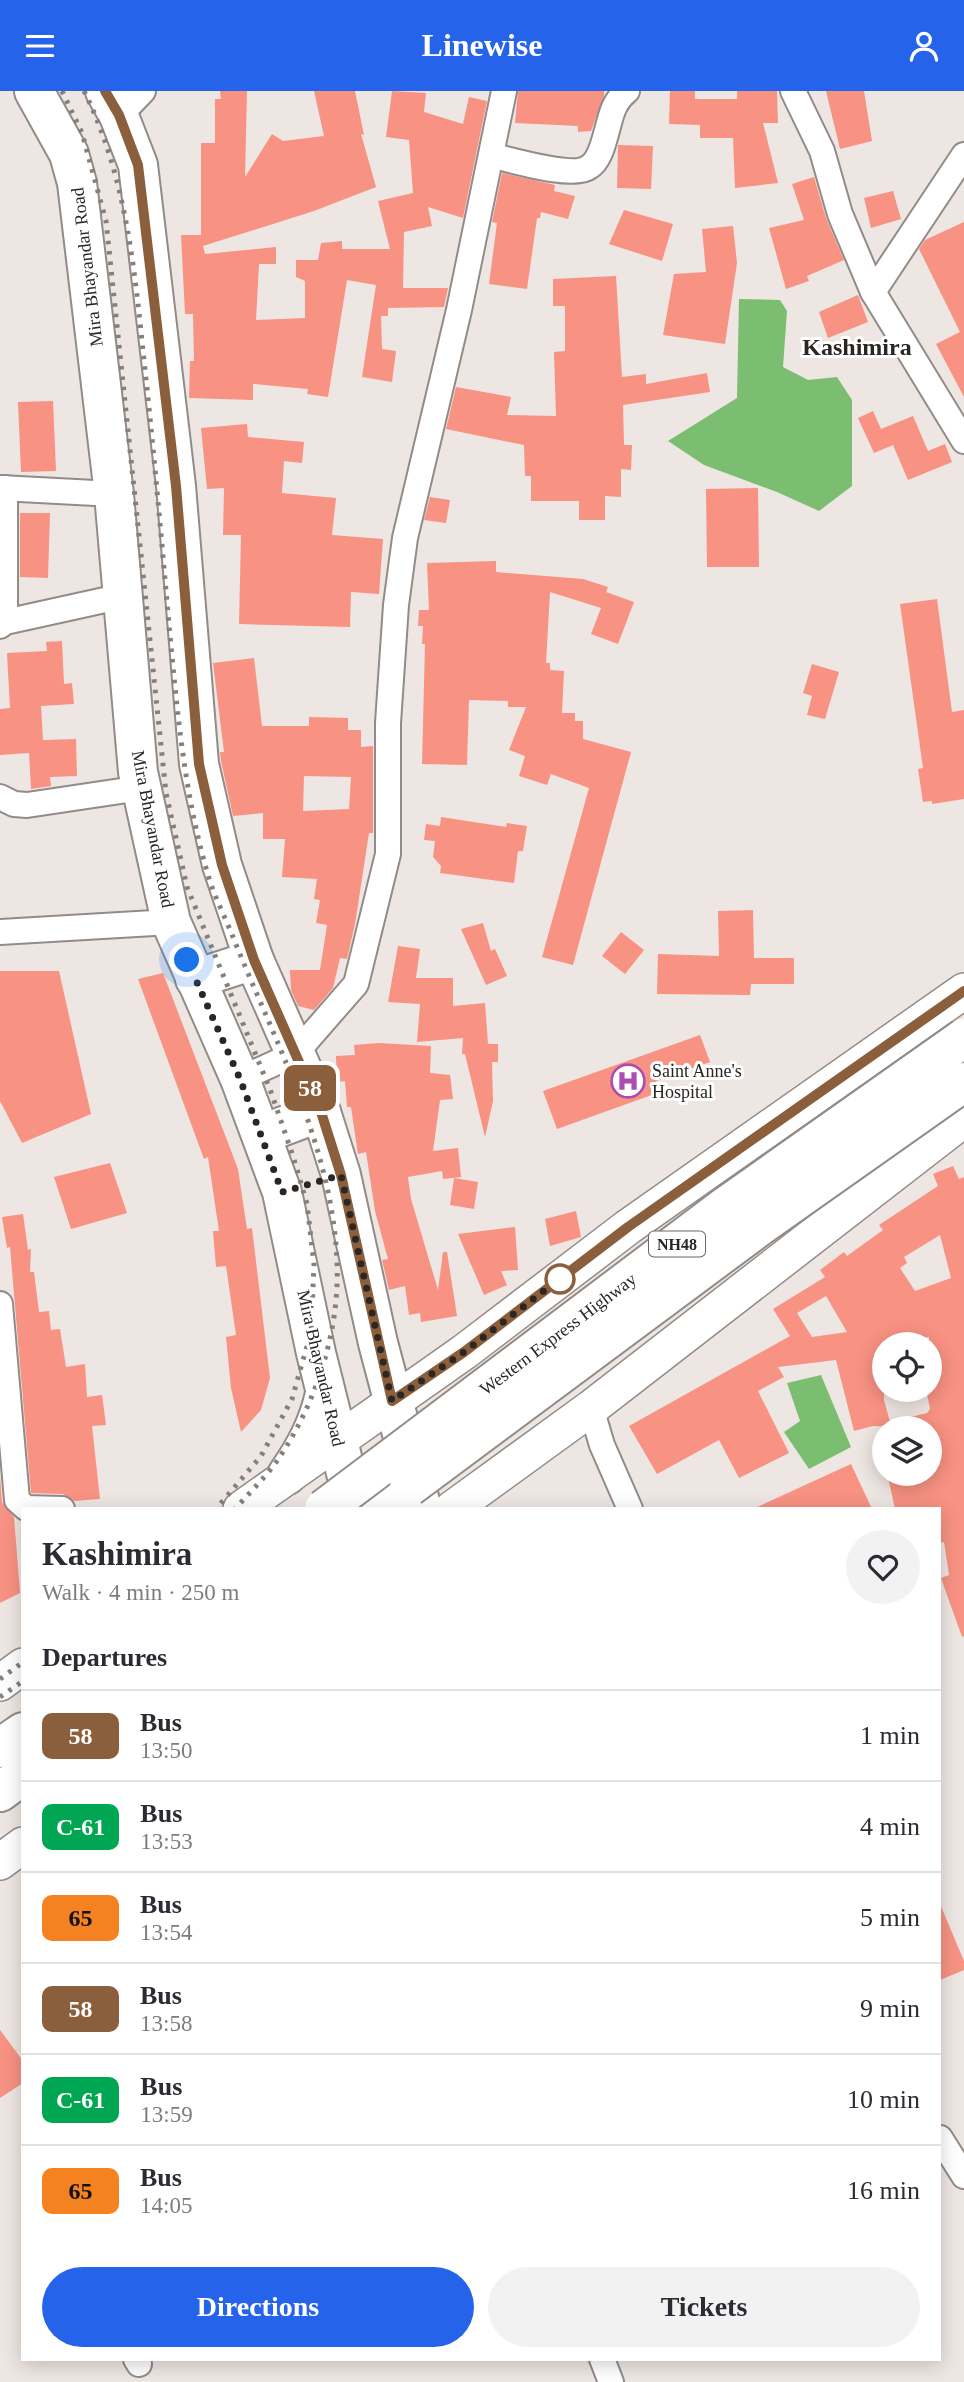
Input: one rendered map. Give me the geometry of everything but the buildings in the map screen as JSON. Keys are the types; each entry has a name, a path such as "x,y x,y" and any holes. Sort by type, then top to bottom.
{"main road":[{"name":"Mira Bhayandar Road","path":"34,91 69,154 77,183 114,494 141,788 172,922 240,1079 282,1192 325,1394 354,1507"},
{"path":"123,99 138,165 176,486 199,764 222,865 254,960 321,1112 341,1175 392,1401 421,1507"},
{"path":"195,979 254,960"},
{"path":"244,1507 464,1352 628,1227 964,991"},
{"name":"Western Express Highway","path":"327,1507 737,1198 964,1038"},
{"name":"Western Express Highway","path":"384,1507 760,1226 964,1082"},
{"path":"262,1134 321,1112"},
{"path":"455,1507 591,1408 964,1119"},
{"path":"282,1192 341,1175"},
{"path":"287,1475 306,1447 319,1420 325,1394"},
{"path":"0,1683 21,1667"},
{"path":"0,1748 21,1733"},
{"path":"0,1792 21,1776"},
{"path":"0,1861 21,1846"}],"street":[{"path":"240,1079 295,1054 356,984 387,854 388,723 396,605 405,538 493,156 504,91"},
{"path":"493,156 556,170 582,171 591,166 599,155 610,113 627,91"},
{"path":"793,91 822,151 839,214 873,292 964,441"},
{"path":"873,292 964,155"},
{"path":"114,494 2,488 3,624 123,596"},
{"path":"0,797 14,804 27,805 141,788"},
{"path":"0,932 172,922"},
{"path":"0,1304 17,1500 25,1507"},
{"path":"591,1408 602,1445 629,1507"},
{"path":"941,2140 964,2176"},
{"path":"603,2361 611,2382"}],"green space":[{"path":"739,299 780,300 787,311 783,367 808,380 837,377 852,400 852,486 819,511 704,465 668,441 737,398"},
{"path":"821,1375 851,1447 809,1469 784,1432 800,1421 787,1383"}],"railway":[{"path":"62,91 82,133 106,221 166,793 187,887 271,1092 293,1156 307,1204 314,1264 311,1332 292,1399 261,1456 218,1507"},
{"path":"84,91 109,153 131,251 140,318 179,720 193,814 213,891 299,1095 325,1177 333,1218 337,1261 335,1313 315,1389 305,1413 279,1458 237,1507"},
{"path":"0,1679 21,1663"},
{"path":"0,1697 21,1682"}],"bus line":[{"name":"58","path":"105,91 119,115 138,165 176,486 199,764 222,865 254,960 321,1112 341,1175 392,1401 464,1352 628,1227 964,991"}],"place":[{"name":"Saint Anne's Hospital","path":"628,1081"}],"district":[{"name":"Kashimira","path":"857,347"}],"route":[{"path":"187,960 240,1079 282,1192 341,1175 392,1401 464,1352 566,1274 560,1279"}]}
